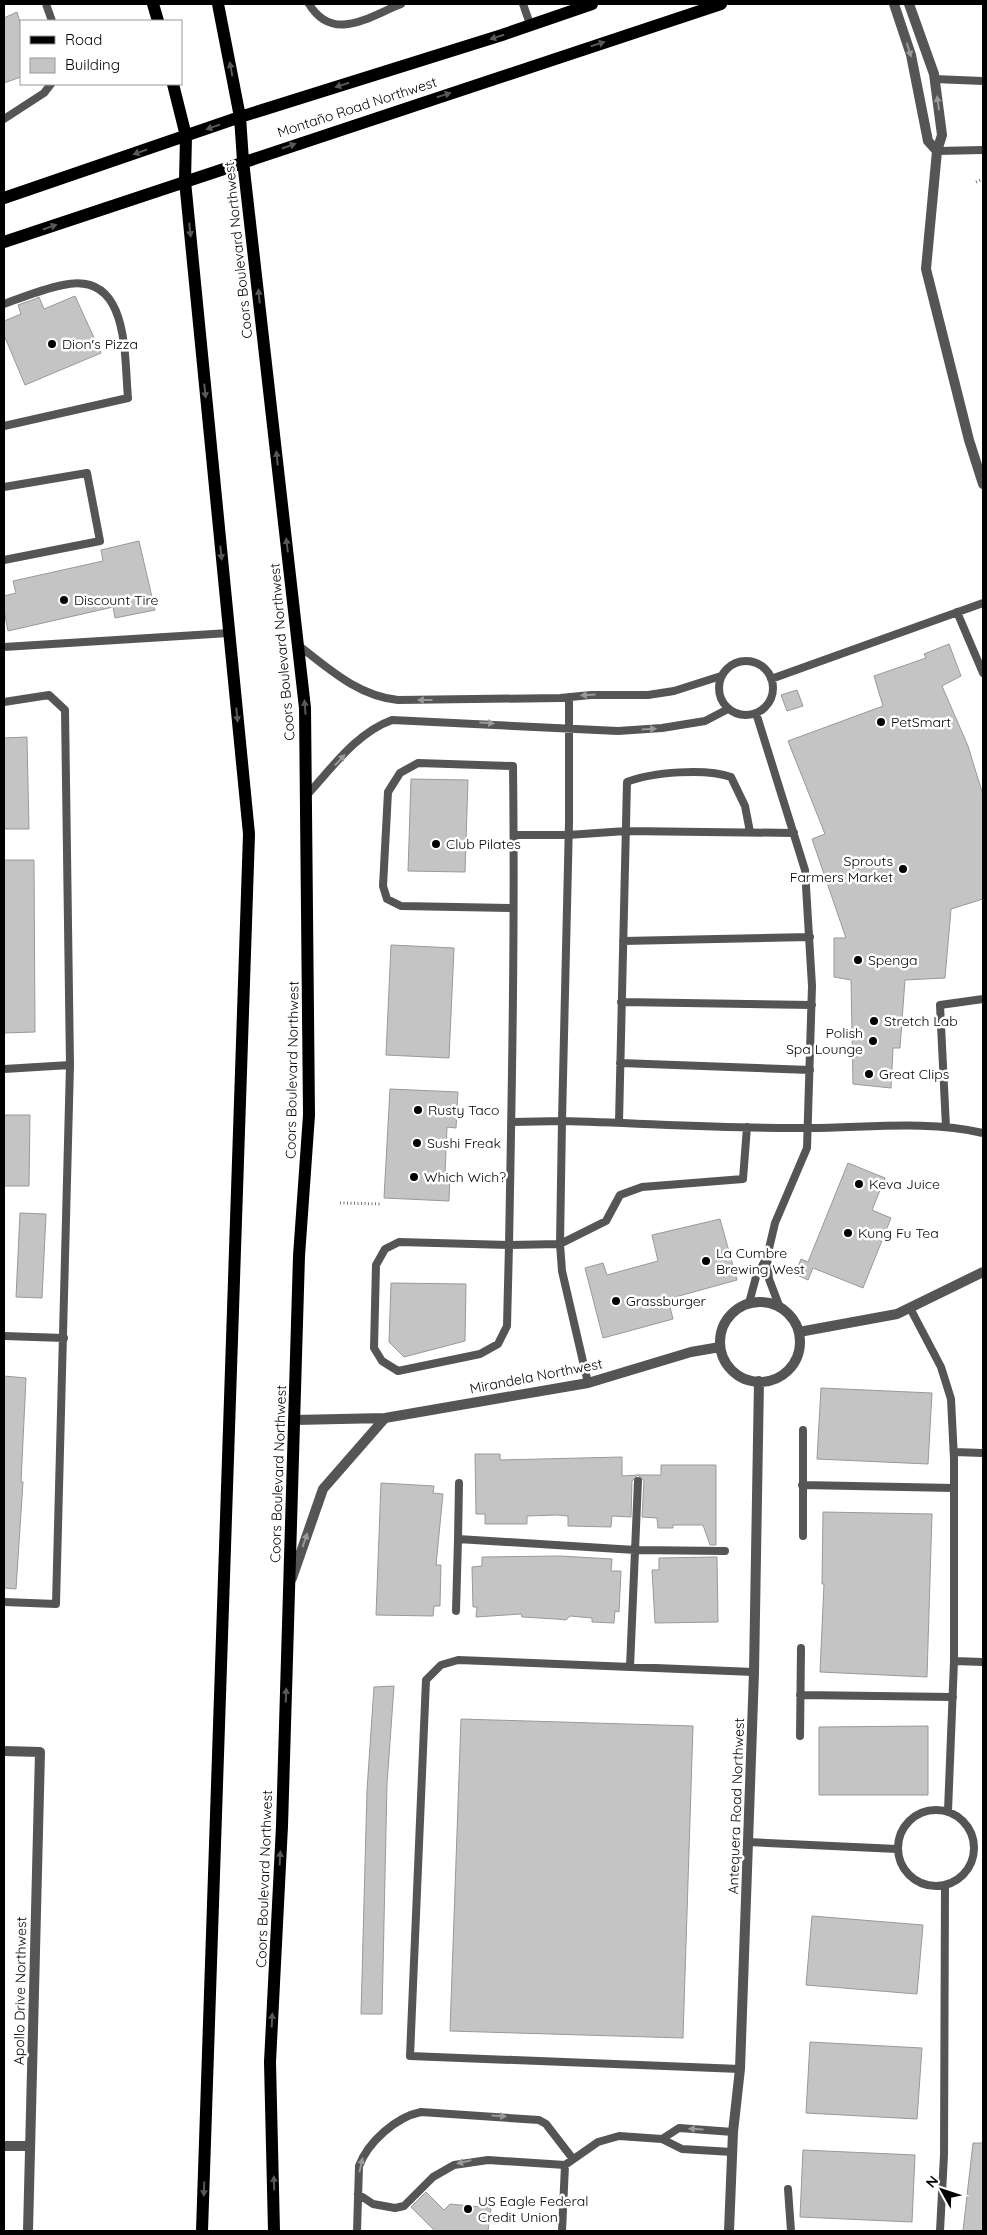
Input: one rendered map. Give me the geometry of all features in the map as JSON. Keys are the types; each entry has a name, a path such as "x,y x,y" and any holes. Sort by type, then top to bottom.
{"main road":[{"path":"153,4 158,20"},
{"name":"Coors Boulevard Northwest","path":"218,4 240,117 243,161 305,708 310,1115 299,1256 282,1826 270,2062 274,2231"},
{"name":"Montaño Road Northwest","path":"4,198 240,117 502,35 592,4"},
{"name":"Montaño Road Northwest","path":"4,242 243,161 721,4"},
{"path":"173,85 186,136 185,181 249,834 202,2231"}],"street":[{"path":"894,4 911,55 928,141 937,151"},
{"path":"910,4 934,79 942,135 937,151 926,269 968,440 983,484"},
{"path":"799,1332 897,1314 983,1272"},
{"path":"763,1302 780,1308 794,1320 799,1332 797,1356 789,1369 778,1378 759,1381 745,1379 733,1372 724,1361 720,1346 721,1332 726,1320 736,1309 749,1303 763,1302"},
{"name":"Mirandela Northwest","path":"294,1420 385,1418 588,1383 691,1352 720,1346"},
{"name":"Antequera Road Northwest","path":"728,2231 733,2132 740,2069 754,1672 759,1381"},
{"path":"289,1586 323,1489 385,1418"},
{"name":"Apollo Drive Northwest","path":"4,1751 40,1752 28,2231"},
{"path":"4,2146 30,2146"}],"lane":[{"path":"46,4 52,20"},
{"path":"309,4 315,13 330,24 346,25 401,4"},
{"path":"523,4 530,24"},
{"path":"934,79 983,81"},
{"path":"4,119 44,93 50,85"},
{"path":"937,151 983,150"},
{"path":"4,304 64,284 87,284 103,292 115,305 122,324 128,398 4,426"},
{"path":"4,488 87,473 100,541 4,560"},
{"path":"771,678 983,603"},
{"path":"957,612 983,673"},
{"path":"4,647 229,634"},
{"path":"298,645 346,682 383,699 431,700 648,695 674,691 721,676 734,664 752,662 760,665 771,678 772,696 768,704 756,713 744,715 728,709 719,694 721,676"},
{"path":"4,702 49,696 64,710 70,1064 56,1604 4,1602"},
{"path":"568,697 568,835 560,1244 562,1271 588,1383"},
{"path":"306,796 361,736 375,726 392,720 568,727 618,731 662,728 705,721 728,709"},
{"path":"749,1303 756,1277 766,1256 775,1223 807,1148 812,1005 805,870 756,713"},
{"path":"513,908 401,906 387,899 384,886 388,792 400,773 418,763 513,766 514,835 512,1122 509,1245 507,1326 498,1344 480,1354 398,1371 382,1361 374,1348 376,1265 385,1249 399,1242 509,1245 560,1244 606,1221 620,1195 642,1187 743,1179 747,1127"},
{"path":"619,1122 627,782 642,776 717,772 731,777 746,806 750,832"},
{"path":"514,835 568,835 626,831 794,833"},
{"path":"623,941 810,938"},
{"path":"946,1127 940,1005 983,999"},
{"path":"622,1002 812,1005"},
{"path":"620,1063 810,1070"},
{"path":"4,1069 70,1064"},
{"path":"512,1122 619,1122 807,1128 946,1127 983,1133"},
{"path":"766,1256 769,1279 780,1308"},
{"path":"910,1308 940,1367 951,1399 954,1452 954,1661 948,1811"},
{"path":"4,1336 64,1338"},
{"path":"803,1430 803,1536"},
{"path":"954,1452 983,1453"},
{"path":"630,1667 638,1481"},
{"path":"456,1611 459,1483"},
{"path":"802,1485 954,1488"},
{"path":"458,1539 635,1550 725,1551"},
{"path":"800,1736 801,1648"},
{"path":"740,2069 410,2056 426,1680 441,1665 458,1660 754,1672"},
{"path":"954,1661 983,1662"},
{"path":"800,1695 953,1697"},
{"path":"930,1810 948,1811 960,1817 968,1826 973,1837 975,1849 972,1862 966,1872 956,1880 945,1885 928,1885 912,1878 904,1871 897,1849 899,1837 904,1825 913,1816 930,1810"},
{"path":"748,1842 897,1849"},
{"path":"940,2231 944,2155 945,1885"},
{"path":"357,2231 359,2166 369,2149 398,2120 408,2115 421,2112 539,2120 546,2124 573,2159"},
{"path":"662,2138 679,2128 733,2132"},
{"path":"358,2194 373,2204 395,2208 404,2206 434,2177 454,2165 488,2160 564,2165 598,2142 619,2136 662,2138 682,2150 732,2152"},
{"path":"562,2231 564,2165"},
{"path":"788,2189 790,2231"}],"path":[{"path":"976,182 983,179"},
{"path":"340,1203 382,1204"}],"building":[{"path":"17,12 20,22 20,77 4,83 4,18"},
{"name":"Dion's Pizza","path":"75,296 101,353 25,385 4,335 4,321 21,314 18,305 39,297 44,309"},
{"path":"139,541 155,610 115,618 113,607 8,631 4,610 4,596 16,593 13,581 103,561 101,550"},
{"path":"949,644 961,676 942,686 968,746 983,795 983,899 951,909 945,978 905,980 900,1048 893,1048 891,1088 853,1084 851,980 834,977 834,938 846,938 812,839 825,834 788,741 883,706 874,676 926,658 924,654"},
{"path":"797,690 803,706 787,711 781,695"},
{"path":"27,737 29,829 4,829 4,738"},
{"path":"411,779 468,780 465,872 408,871"},
{"path":"4,860 34,860 35,1032 4,1033"},
{"path":"391,945 454,948 449,1058 386,1055"},
{"path":"390,1089 458,1092 456,1128 447,1127 445,1174 450,1174 449,1201 384,1198"},
{"path":"4,1115 30,1115 29,1186 4,1186"},
{"path":"848,1163 885,1178 872,1210 891,1218 863,1288 813,1268 808,1280 795,1274 801,1259 808,1262"},
{"path":"20,1213 46,1214 42,1298 16,1297"},
{"path":"720,1219 737,1280 668,1299 673,1319 603,1338 585,1268 603,1263 607,1275 658,1261 652,1235"},
{"path":"391,1283 466,1284 465,1341 404,1357 389,1342"},
{"path":"4,1376 26,1378 21,1482 23,1482 16,1589 4,1588"},
{"path":"821,1388 932,1393 928,1464 817,1459"},
{"path":"475,1454 500,1454 500,1460 622,1457 622,1476 638,1475 632,1481 631,1517 612,1516 611,1527 568,1526 568,1516 557,1515 527,1516 527,1524 485,1524 485,1514 476,1514"},
{"path":"661,1465 716,1465 716,1545 710,1545 703,1525 673,1525 673,1528 658,1528 657,1518 642,1517 644,1481 638,1475 661,1475"},
{"path":"381,1483 434,1486 433,1493 443,1494 436,1565 441,1565 440,1606 434,1606 433,1616 376,1615"},
{"path":"823,1512 932,1514 927,1677 820,1672 824,1584 822,1584"},
{"path":"560,1556 612,1559 611,1571 621,1571 619,1612 615,1611 614,1623 592,1622 592,1618 570,1616 566,1620 522,1617 521,1614 476,1617 477,1607 473,1607 472,1567 482,1566 482,1557"},
{"path":"717,1557 718,1622 655,1623 652,1570 659,1570 659,1558"},
{"path":"394,1686 387,1784 382,2014 361,2014 367,1790 374,1687"},
{"path":"461,1719 693,1726 683,2038 450,2031"},
{"path":"928,1726 928,1795 819,1795 819,1727"},
{"path":"812,1916 923,1925 917,1994 806,1985"},
{"path":"810,2042 922,2048 917,2119 806,2113"},
{"path":"973,2143 983,2143 983,2231 963,2231"},
{"path":"803,2150 915,2155 912,2222 800,2217"},
{"name":"US Eagle Federal Credit Union","path":"426,2192 444,2210 450,2204 491,2208 488,2231 435,2231 411,2207"}],"place":[{"name":"Dion's Pizza","path":"52,344"},
{"name":"Discount Tire","path":"64,600"},
{"name":"PetSmart","path":"881,722"},
{"name":"Club Pilates","path":"436,844"},
{"name":"Sprouts Farmers Market","path":"903,869"},
{"name":"Spenga","path":"858,960"},
{"name":"Stretch Lab","path":"874,1021"},
{"name":"Polish Spa Lounge","path":"873,1041"},
{"name":"Great Clips","path":"869,1074"},
{"name":"Rusty Taco","path":"418,1110"},
{"name":"Sushi Freak","path":"417,1143"},
{"name":"Which Wich?","path":"414,1177"},
{"name":"Keva Juice","path":"859,1184"},
{"name":"Kung Fu Tea","path":"848,1233"},
{"name":"La Cumbre Brewing West","path":"706,1261"},
{"name":"Grassburger","path":"616,1301"},
{"name":"US Eagle Federal Credit Union","path":"468,2209"}]}
